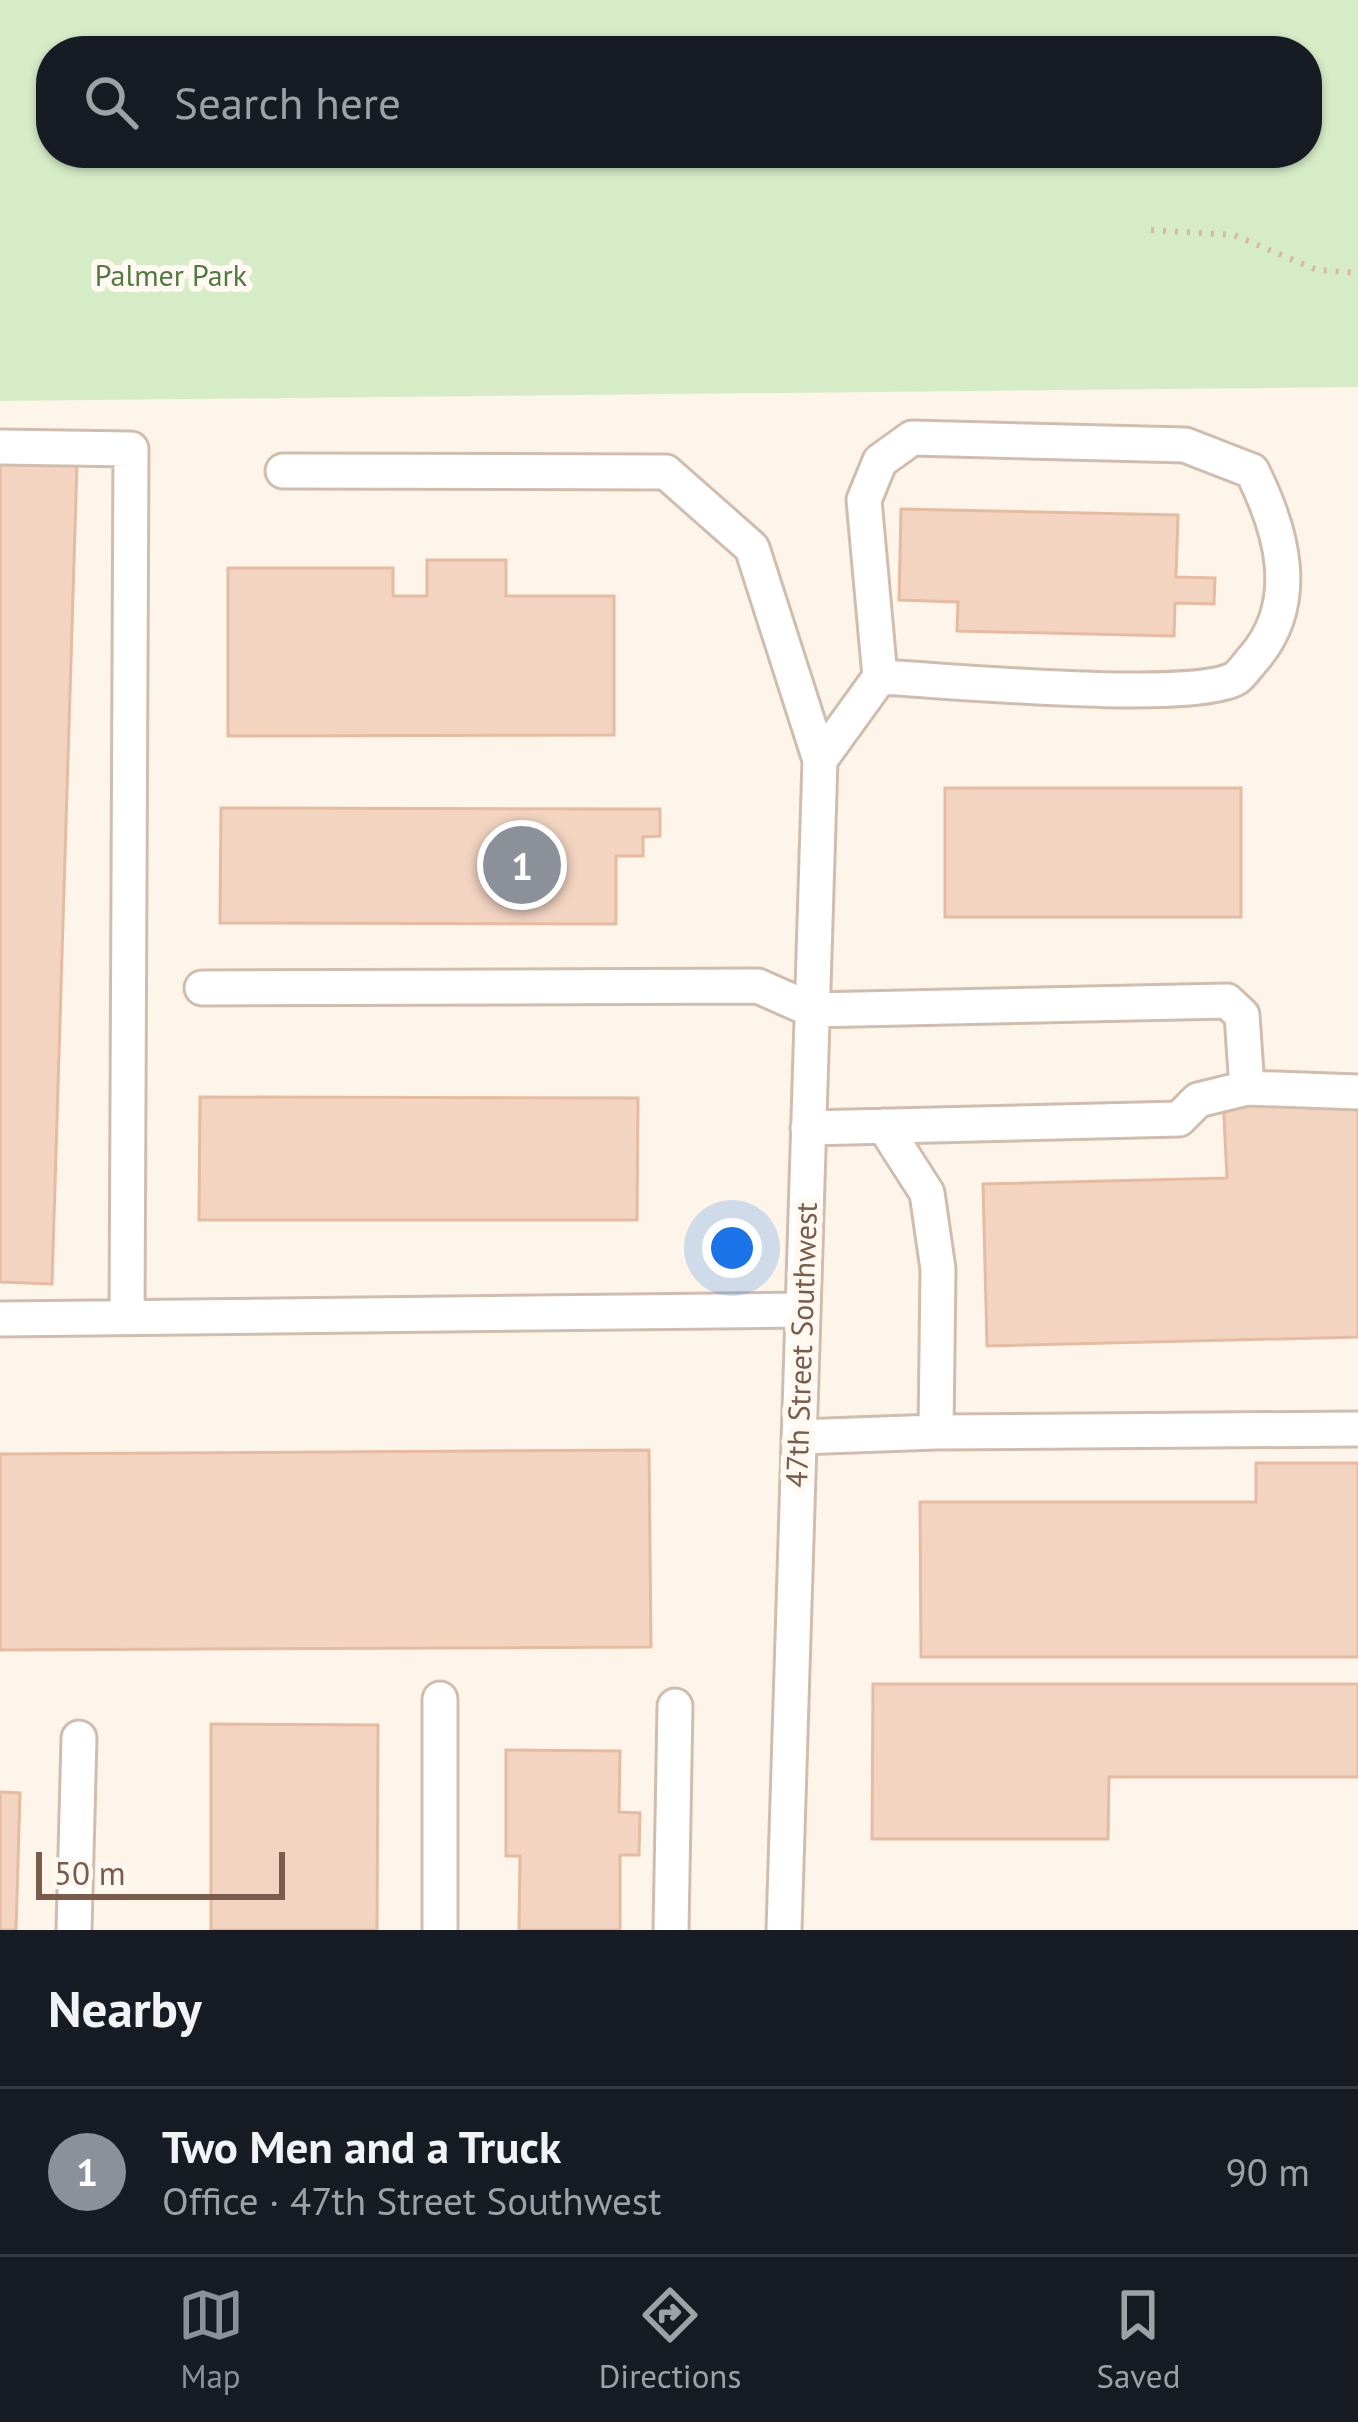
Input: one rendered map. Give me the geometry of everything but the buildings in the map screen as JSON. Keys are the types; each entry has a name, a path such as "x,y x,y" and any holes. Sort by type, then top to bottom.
{"street":[{"path":"820,760 880,677 863,500 880,461 912,438 1185,445 1252,470 1271,509 1287,579 1269,640 1235,679 1161,691 880,677"},
{"path":"0,447 131,449 127,1318"},
{"path":"283,471 666,472 752,548 820,760"},
{"name":"47th Street Southwest","path":"784,1930 820,760"},
{"path":"202,988 758,986 812,1010 1227,1001 1242,1015 1246,1088"},
{"path":"808,1128 1179,1119 1198,1100 1246,1088 1358,1092"},
{"path":"884,1126 927,1193 938,1269 936,1432"},
{"path":"0,1319 803,1310"},
{"path":"799,1437 1358,1429"},
{"path":"440,1699 440,1930"},
{"path":"671,1930 675,1706"},
{"path":"74,1930 79,1738"}],"path":[{"path":"1150,230 1234,235 1317,270 1358,273"}],"green space":[{"name":"Palmer Park","path":"0,0 1358,0 1358,387 0,401"}],"place":[{"name":"Two Men and a Truck","path":"522,865"}]}
